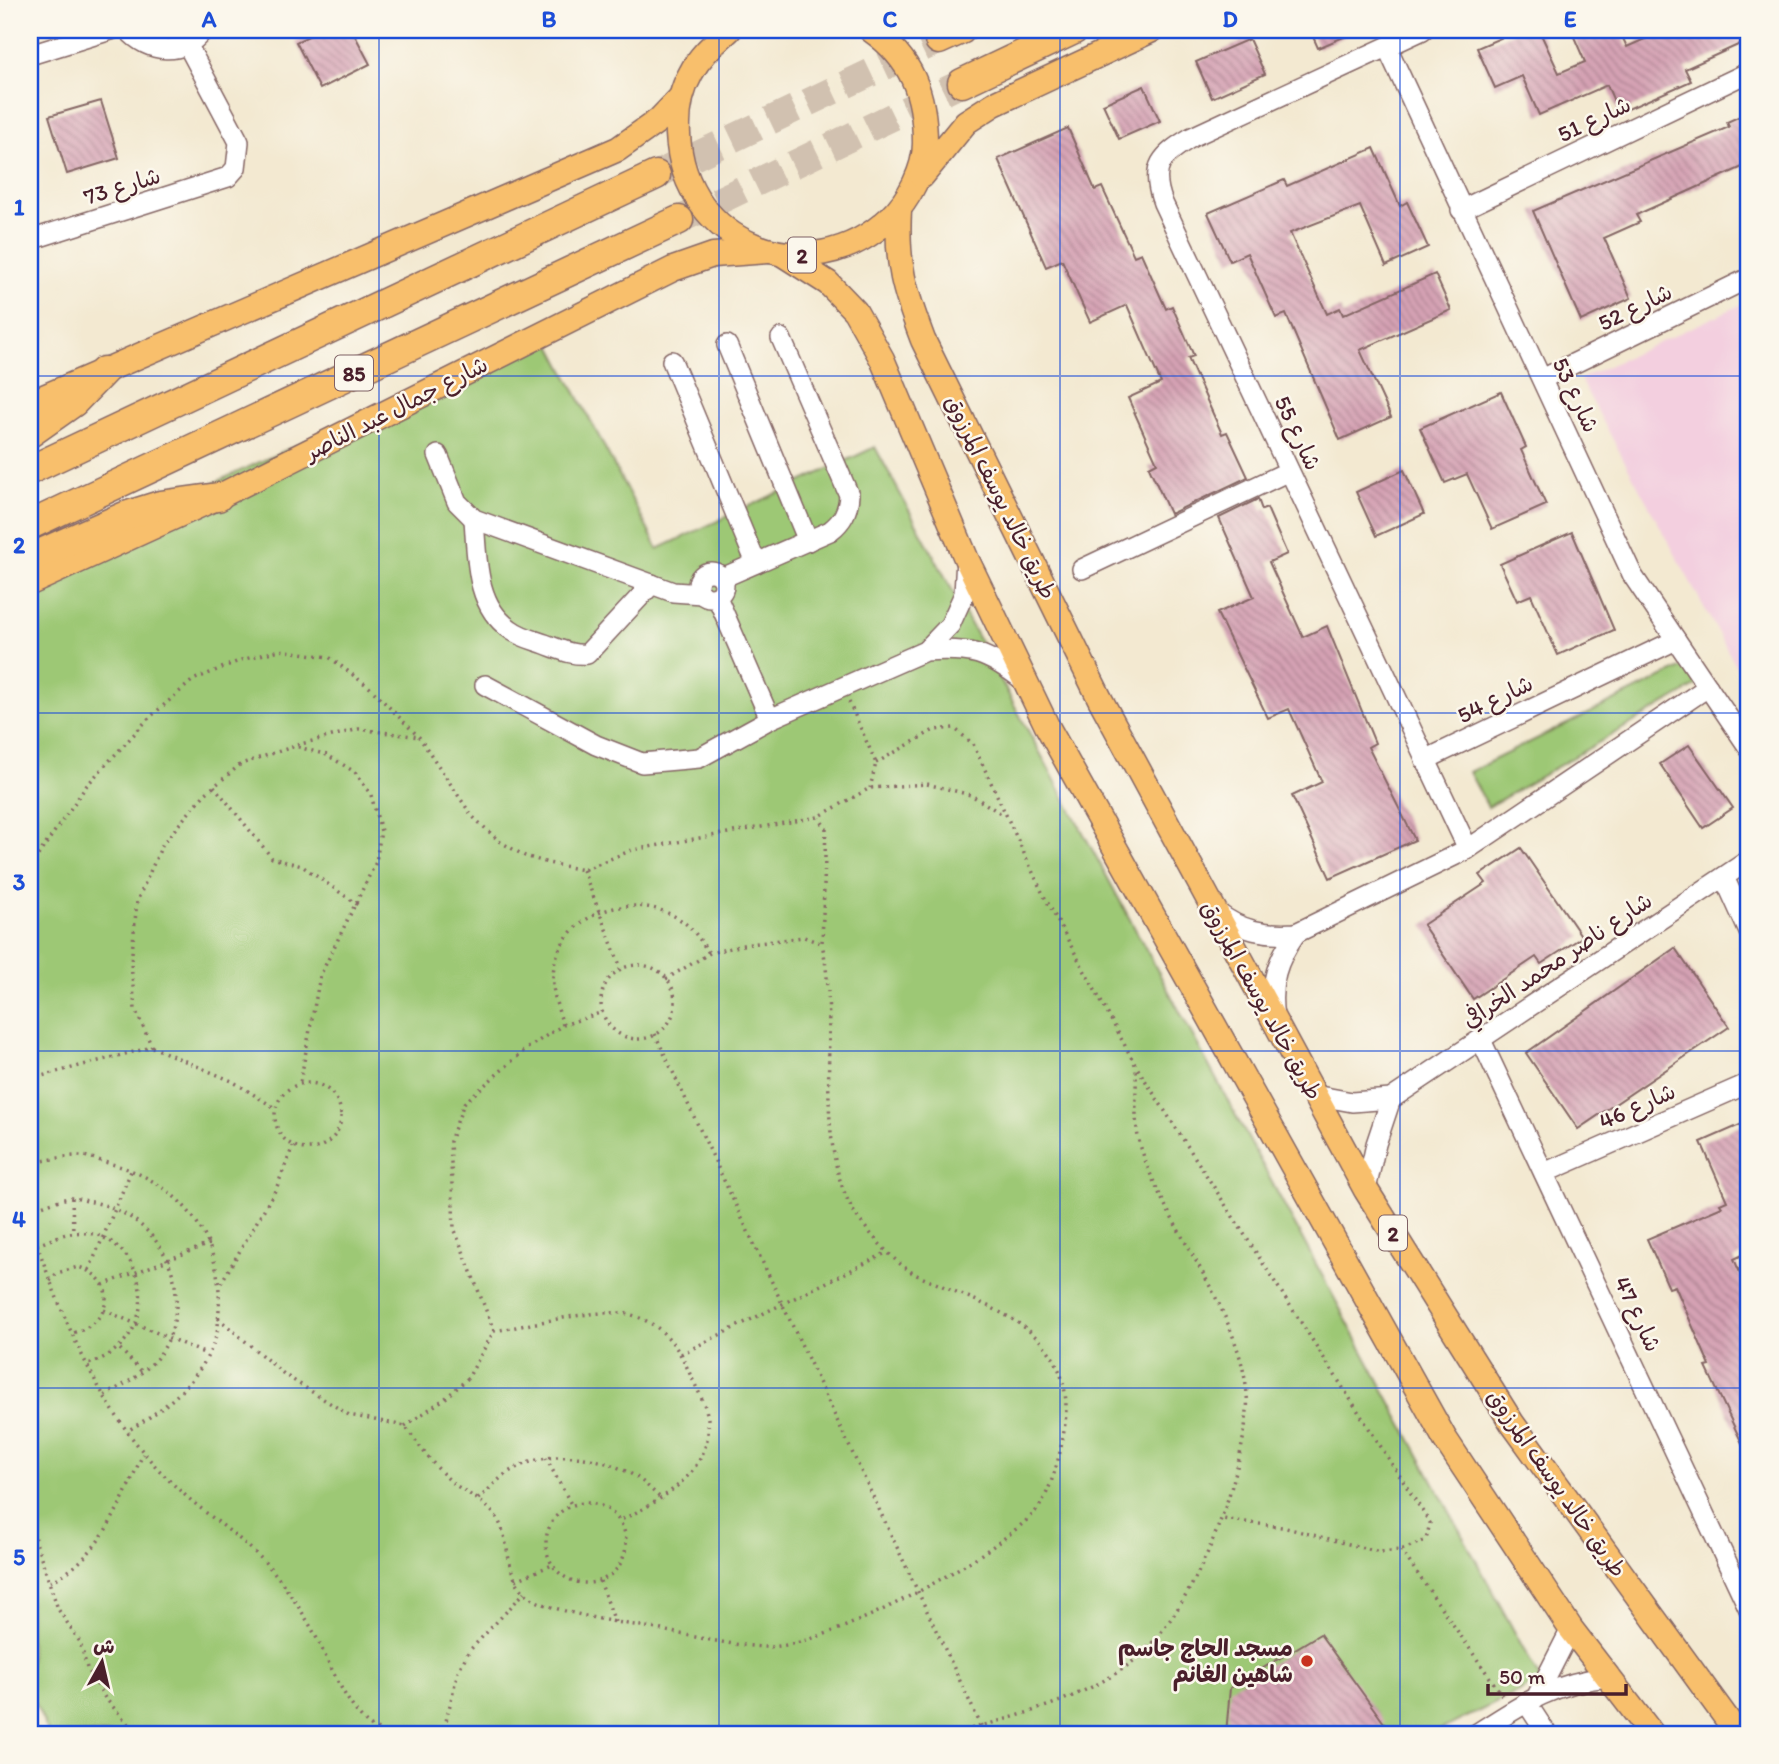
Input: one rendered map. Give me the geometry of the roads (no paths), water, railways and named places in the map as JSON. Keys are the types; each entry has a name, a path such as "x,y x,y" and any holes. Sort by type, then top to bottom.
{"highway":[{"path":"962,83 1074,30"},
{"name":"85","path":"30,470 656,175"},
{"name":"شارع جمال عبد الناصر","path":"30,526 679,220"},
{"path":"30,433 74,401 104,371"},
{"path":"30,558 125,516 160,505 218,497"}],"main road":[{"name":"2","path":"729,30 708,41 691,73 677,115 679,159 697,200 728,232 776,253 828,283 855,311 882,359 966,558 1025,682 1445,1439 1570,1629 1652,1734"},
{"name":"2","path":"776,253 816,255 847,247 875,232 899,210 913,187 925,150 925,111 912,74 889,43 871,30"},
{"path":"913,187 941,150 975,116 1152,30"},
{"path":"30,403 618,149 659,120 681,97"},
{"name":"طريق خالد يوسف المرزوق","path":"899,210 897,252 904,290 923,340 1100,699 1366,1190 1512,1423 1739,1730"},
{"name":"شارع جمال عبد الناصر","path":"30,583 218,497 674,269 713,255 776,253"}],"street":[{"path":"30,55 111,30"},
{"path":"128,30 136,39 152,48 170,50 187,44 203,30"},
{"name":"شارع 55","path":"1423,30 1192,137 1166,152 1156,178 1158,191 1425,760"},
{"name":"شارع 73","path":"30,240 228,177 236,167 239,142 187,44"},
{"name":"شارع 53","path":"1387,47 1633,576 1749,748"},
{"name":"شارع 51","path":"1461,209 1749,72"},
{"name":"شارع 52","path":"1542,379 1749,278"},
{"path":"438,454 457,502 474,519 680,594 714,590 756,564 839,525 849,505 849,495 781,338"},
{"path":"727,345 808,541"},
{"path":"672,361 756,564"},
{"path":"1082,569 1289,471"},
{"path":"474,519 480,584 505,626 521,635 574,654 587,654 652,584"},
{"path":"485,685 596,745 642,763 699,758 770,719 925,651 950,625 964,594 966,558"},
{"path":"714,590 770,719"},
{"name":"شارع 54","path":"1425,760 1676,640"},
{"path":"925,651 962,649 997,660 1025,682"},
{"path":"1212,908 1230,922 1251,931 1273,935 1296,933 1468,849 1708,687"},
{"path":"1425,760 1468,849"},
{"name":"شارع ناصر محمد الخرافي","path":"1314,1095 1352,1102 1391,1099 1749,860"},
{"path":"1724,877 1749,932"},
{"path":"1276,1024 1271,1000 1274,975 1282,953 1296,933"},
{"name":"شارع 47","path":"1482,1040 1749,1609"},
{"name":"شارع 46","path":"1544,1173 1749,1083"},
{"path":"1366,1190 1376,1144 1391,1099"},
{"path":"1526,1702 1570,1629"},
{"path":"1476,1734 1526,1702 1572,1683 1607,1677"},
{"path":"1526,1702 1541,1732"}],"tunnel":[{"path":"656,175 939,40"},
{"path":"679,220 962,83"}],"place":[{"name":"مسجد الحاج جاسم شاهين الغانم","path":"1307,1661"}]}
